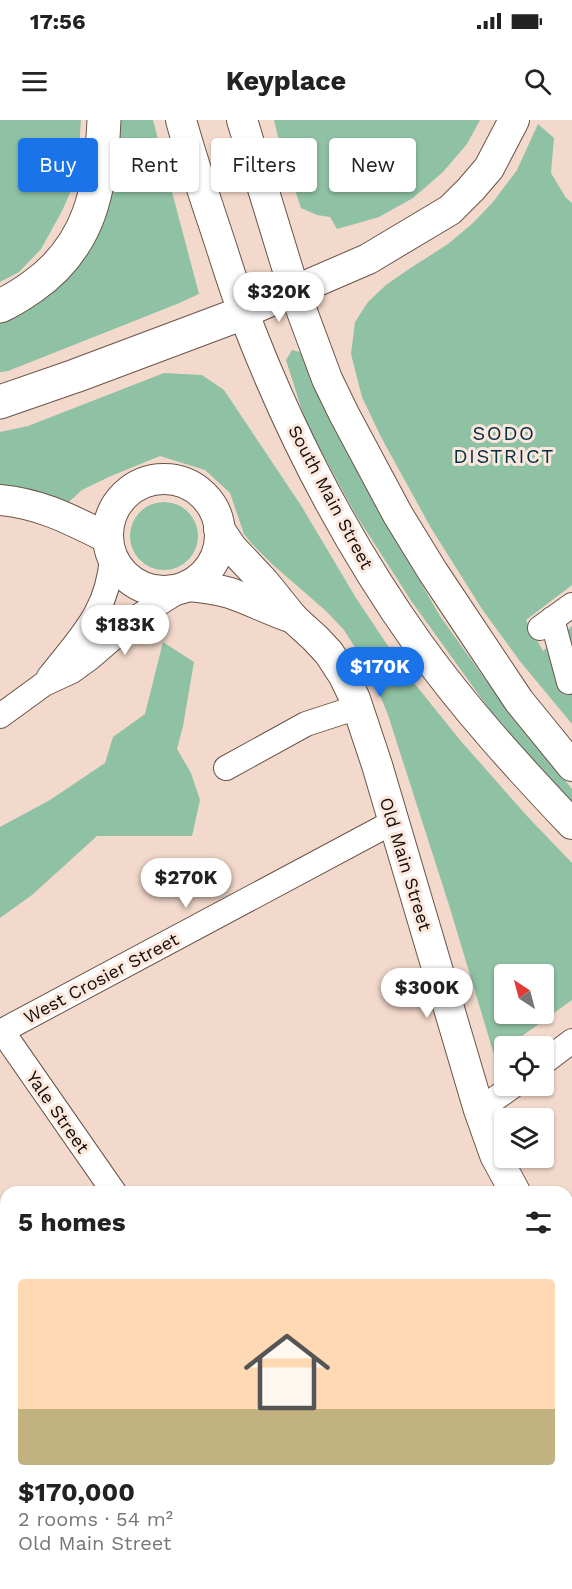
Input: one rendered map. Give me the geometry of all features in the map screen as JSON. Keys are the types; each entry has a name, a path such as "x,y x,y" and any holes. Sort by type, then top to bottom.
{"highway":[{"path":"0,306 27,290 58,265 71,249 84,226 99,179 104,120"},
{"path":"0,402 243,313"}],"main road":[{"name":"South Main Street","path":"181,120 199,183 243,313 299,441 324,491 381,588 420,646 459,696 572,824"},
{"path":"242,120 294,290 327,379 358,442 432,572 519,701 572,766"},
{"path":"243,313 368,259 450,210 489,168 514,120"},
{"path":"150,481 182,482 198,491 213,509 219,529 219,542 211,563 204,572 186,586 164,591 142,586 123,573 110,547 111,518 118,503 135,487 150,481"},
{"path":"0,500 41,507 110,547"},
{"name":"Old Main Street","path":"219,529 236,553 264,582 293,618 329,653 344,676 358,707 479,1110 495,1155 512,1186"},
{"name":"Old Main Street","path":"186,586 215,589 293,618"}],"street":[{"path":"44,684 87,631 97,615 111,574 110,547"},
{"path":"0,716 44,684 72,671 139,616 186,586"},
{"path":"569,682 546,624 572,605"},
{"path":"226,768 306,723 358,707"},
{"name":"West Crosier Street","path":"1,1032 393,822"},
{"name":"Yale Street","path":"1,1032 110,1186"},
{"path":"554,1055 572,1041"},
{"path":"479,1110 499,1096"}],"green space":[{"path":"0,120 81,120 80,138 18,138 18,192 70,192 41,249 19,272 0,282"},
{"path":"117,120 153,120 158,138 117,138"},
{"path":"274,120 480,120 467,144 443,172 413,198 379,217 337,229 330,217 317,215 301,208 296,192 317,192 317,138 278,138"},
{"path":"538,124 554,138 551,173 566,198 572,203 572,585 526,620 543,651 572,626 572,724 519,660 482,609 431,528 381,437 362,397 351,354 355,322 368,302 386,285 448,244 473,223 493,202 517,170"},
{"path":"110,190 110,192 172,192 199,294 8,371 0,372 0,314 100,217"},
{"path":"292,350 300,352 317,392 363,483 440,616 492,689 572,789 572,802 497,720 412,602 356,515 306,423 286,360"},
{"path":"164,373 202,375 224,390 302,507 356,598 406,673 460,740 572,863 572,1000 554,1013 554,964 494,964 494,1024 539,1024 522,1036 494,1036 494,1054 388,715 371,673 344,630 326,611 272,564 244,534 230,493 205,470 160,456 82,490 61,509 0,491 0,432 28,426"},
{"path":"171,502 183,508 192,517 198,529 196,549 188,560 171,570 157,570 140,560 132,549 130,529 140,512 151,504"},
{"path":"163,642 194,662 177,749 191,773 200,800 192,836 97,836 32,895 0,918 0,827 50,800 105,763 113,737 145,714"}],"district":[{"name":"SODO DISTRICT","path":"504,444"}]}
